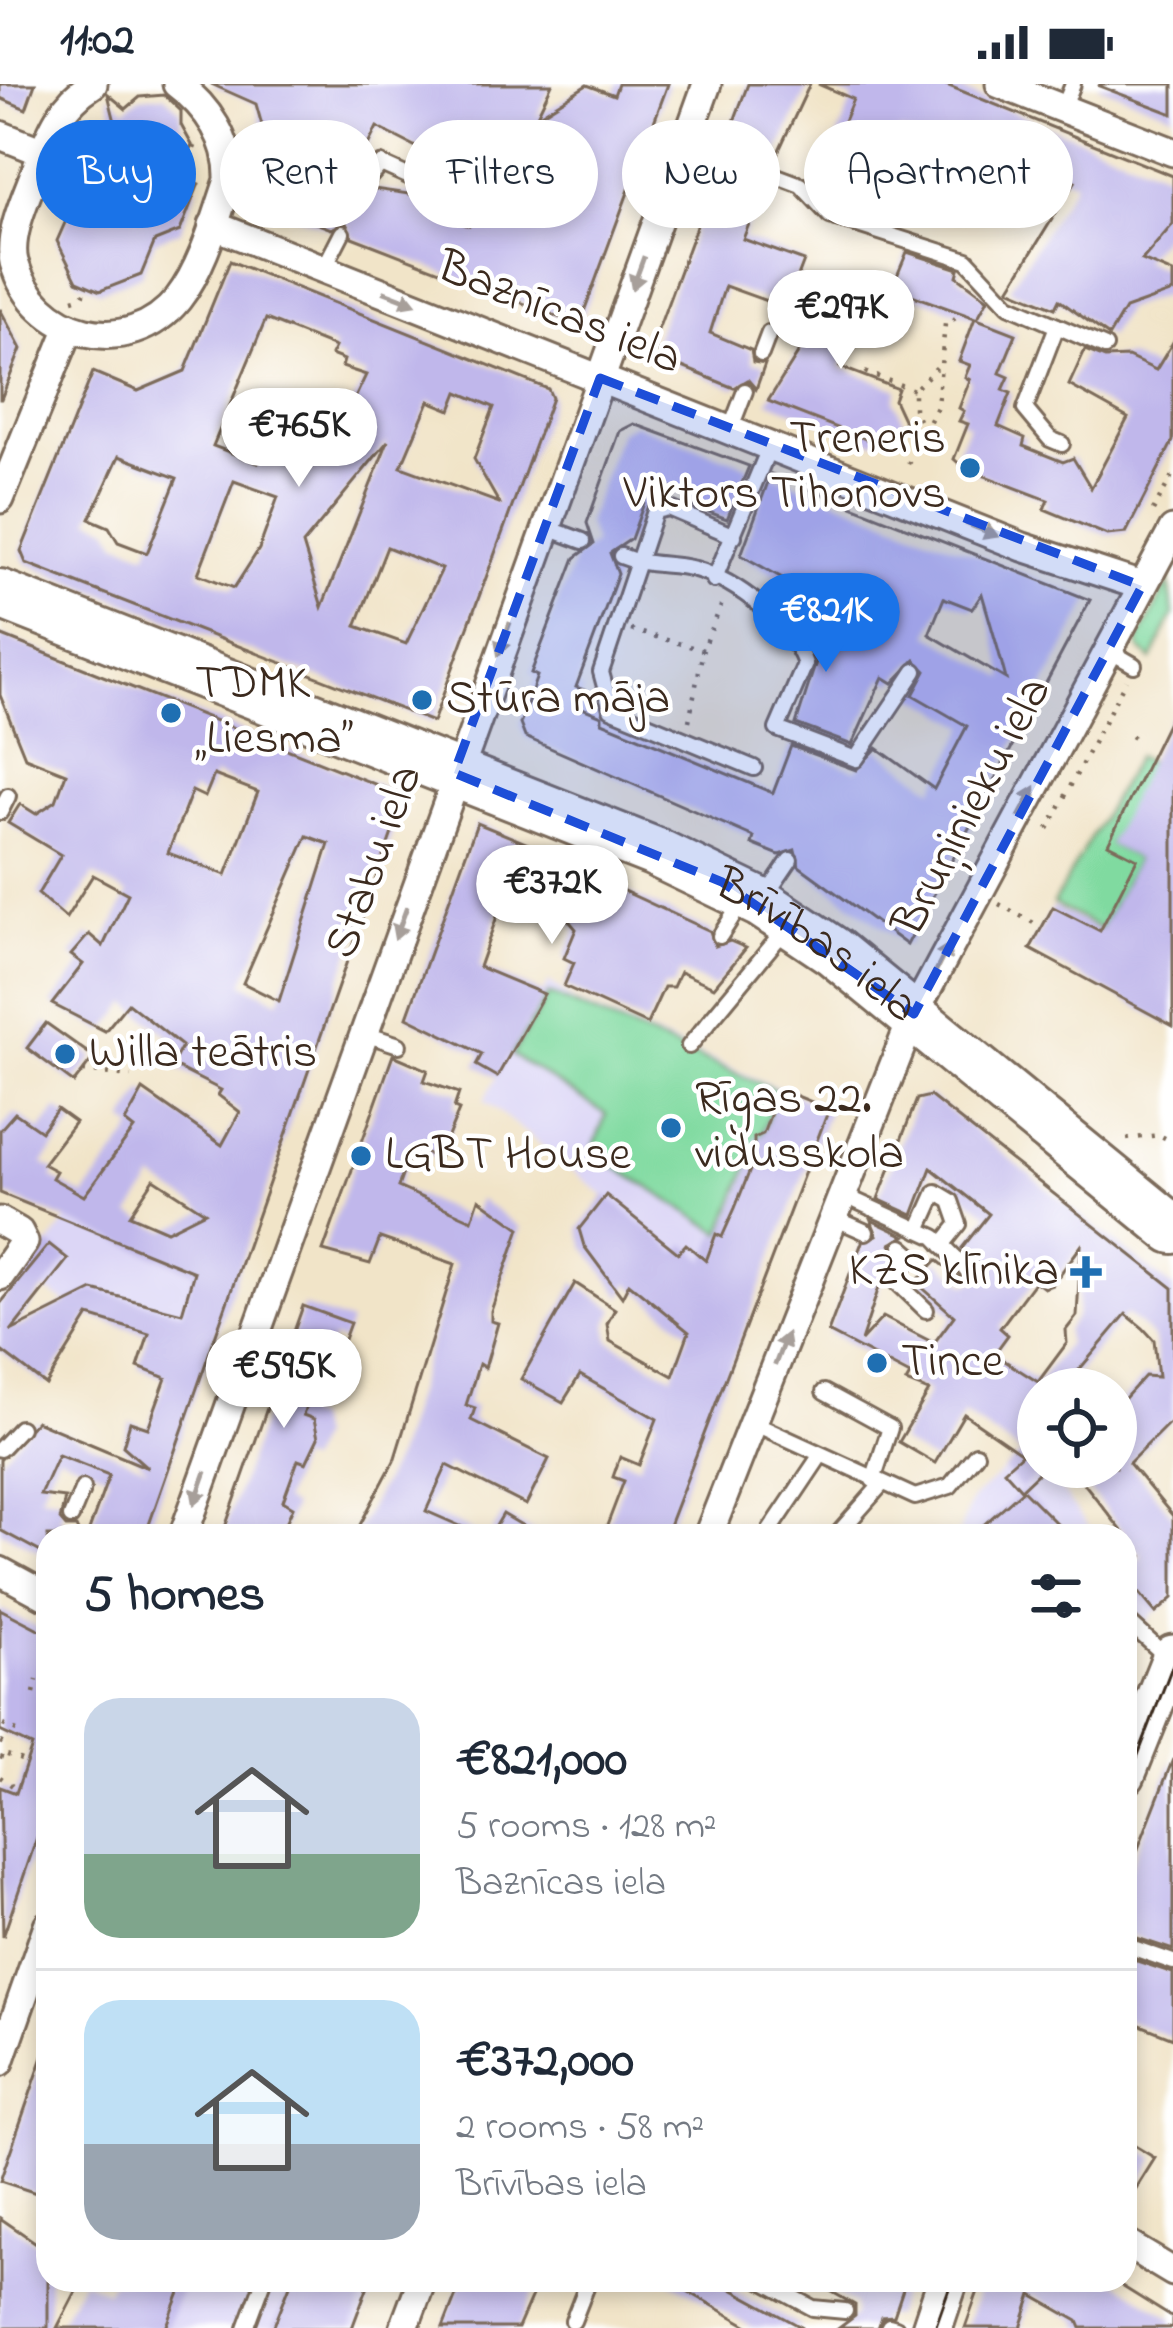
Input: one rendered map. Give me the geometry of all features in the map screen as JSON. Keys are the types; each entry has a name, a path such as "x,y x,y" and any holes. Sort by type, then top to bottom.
{"highway":[{"name":"Brīvības iela","path":"0,594 655,852 766,907 914,1014 1173,1229"}],"street":[{"path":"58,120 68,100 93,84"},
{"path":"177,84 200,101 220,142"},
{"name":"Stabu iela","path":"693,120 707,84"},
{"path":"1000,84 1068,96 1173,152"},
{"path":"0,135 36,149"},
{"path":"36,171 21,212 13,258 37,309 72,313 99,337 122,335 158,319 180,297 203,216 220,183"},
{"name":"Baznīcas iela","path":"203,216 1023,547 1142,586"},
{"name":"Stabu iela","path":"187,1524 653,228"},
{"path":"0,499 72,313"},
{"name":"Bruņinieku iela","path":"713,1524 914,1014 1173,530"},
{"path":"0,1221 19,1232 24,1242 0,1276"},
{"path":"0,1571 36,1583"},
{"path":"1137,1741 1172,1659"},
{"path":"0,2062 36,1958"},
{"path":"1137,2250 1173,2272"},
{"path":"404,2328 418,2292"},
{"path":"932,2328 944,2292"}],"lane":[{"path":"780,177 801,185 830,216 967,260 1009,305 1105,347"},
{"path":"324,268 342,233"},
{"path":"1057,326 1025,409 1051,439 1062,444"},
{"path":"761,354 769,333"},
{"path":"730,430 746,391"},
{"path":"714,580 770,446"},
{"path":"734,536 668,508 655,511 628,559 601,672 611,709 754,768"},
{"path":"545,527 583,541"},
{"path":"628,559 695,569 777,616 798,644 805,664 777,729 856,759 915,671"},
{"path":"1108,650 1134,665"},
{"path":"0,812 8,796"},
{"path":"689,1046 790,860"},
{"path":"720,936 766,907"},
{"path":"362,1033 399,1046"},
{"path":"919,1230 936,1192 951,1201 958,1224 942,1245"},
{"path":"837,1206 919,1230 971,1274"},
{"path":"837,1206 866,1232"},
{"path":"902,1247 910,1254 897,1282 926,1310"},
{"path":"824,1392 890,1428 877,1482 845,1524"},
{"path":"753,1423 915,1498 950,1486 976,1454"},
{"path":"0,1449 20,1428"},
{"path":"774,1524 820,1456"},
{"path":"71,1517 83,1488"},
{"path":"1137,1629 1172,1659"},
{"path":"1137,1949 1173,1962"},
{"path":"246,2328 260,2292"},
{"path":"573,2320 584,2292"},
{"path":"783,2292 813,2308 845,2311"}],"path":[{"path":"196,183 202,186 203,216"},
{"path":"72,313 89,284"},
{"path":"908,464 943,383 938,366 945,324 963,314"},
{"path":"925,431 914,410 914,391 938,366"},
{"path":"865,372 914,391"},
{"path":"685,740 703,650 729,589"},
{"path":"614,625 703,650"},
{"path":"1048,829 1134,665"},
{"path":"1131,736 1139,741"},
{"path":"995,901 1041,927"},
{"path":"83,1071 131,1076"},
{"path":"1127,1139 1159,1135 1173,1142"},
{"path":"28,1685 34,1693 36,1686"},
{"path":"4,1725 17,1731"},
{"path":"0,1742 10,1747"},
{"path":"4,1757 27,1762"},
{"path":"0,1777 18,1790"},
{"path":"6,1790 9,1780"}],"highlighted area":[{"path":"600,378 1142,586 914,1014 722,882 454,773"}],"shaded area":[{"name":"Rīgas 22. vidusskola","path":"549,982 576,1002 829,1109 755,1302 708,1278 484,1100"},
{"path":"66,1220 231,1287 209,1351 89,1316 24,1278 34,1264 53,1278 67,1260 50,1245"},
{"path":"1017,1459 1017,1488 1060,1488 1086,1524 962,1524 971,1500"},
{"path":"1137,1590 1155,1612 1137,1637"},
{"path":"157,2292 373,2292 359,2328 155,2328"}],"green space":[{"path":"1169,581 1173,615 1152,660 1139,648 1139,639"},
{"path":"1137,756 1151,764 1109,844 1137,859 1101,929 1053,904"},
{"path":"549,994 778,1091 722,1233 592,1152 606,1114 512,1055"}],"building":[{"path":"0,84 35,84 26,109 0,98"},
{"path":"211,84 552,84 536,117 587,85 614,95 618,84 668,84 655,120 622,120 622,209 579,325 352,237 348,228 380,228 380,190 404,193 404,228 598,228 598,120 404,120 404,141 380,129 380,120 261,120 256,104"},
{"path":"748,84 810,84 780,148 780,120 734,120"},
{"path":"818,84 944,84 1034,120 844,120 853,99"},
{"path":"1173,84 1173,114 1099,86"},
{"path":"108,94 126,109 140,97 164,95 181,111 181,120 114,120"},
{"path":"1073,136 1173,176 1173,224 1142,260 1173,273 1173,292 1125,309 1109,336 1059,300 1055,308 1009,289 1047,228 1073,228"},
{"path":"63,228 181,228 155,241 141,275 100,291 77,281 57,241"},
{"path":"696,228 747,228 743,239 804,261 786,308 725,286 710,333 751,350 753,362 765,364 756,389 748,380 734,388 670,362 652,346"},
{"path":"907,252 959,269 957,276 988,299 977,319 1016,334 1000,373 1009,377 1003,390 1011,393 998,426 1025,438 1023,446 1063,462 1073,458 1091,488 1128,418 1069,385 1085,350 1105,358 1128,357 1156,370 1173,342 1173,441 1126,533 1107,535 1044,509 1048,500 964,468 954,459 968,424 959,421 964,411 959,408 970,380 965,377 970,365 959,361 975,318 892,288"},
{"path":"230,261 548,389 552,398 433,722 26,563 21,551 93,372 138,391 185,371","holes":["266,319 335,347 331,355 344,360 342,367 366,375 341,428 307,409 291,450 267,441 258,463 213,446","458,392 494,407 474,459 499,503 401,467 429,401 451,410","388,441 322,607 303,544","119,456 177,478 147,553 118,542 109,527 90,519","234,481 278,497 259,549 234,588 198,574","387,547 442,569 406,644 356,626"]},
{"path":"844,280 894,301 883,321 869,313 840,367 898,389 894,400 907,428 873,442 768,401"},
{"path":"0,309 21,349 1,399 0,399"},
{"path":"634,424 749,466 727,519 688,504 693,496 652,481 631,539 610,553 618,574 576,687 584,690 577,706 602,716 602,722 773,793 791,746 856,770 877,748 934,789 967,726 913,695 926,671 915,660 893,683 883,677 852,745 796,724 827,628 785,613 793,584 741,555 771,474 1090,600 907,945 799,866 795,850 779,855 752,844 754,837 525,737 520,724 537,676 531,673 575,558 594,544 587,523 620,431","holes":["982,594 1006,679 929,634 944,598 972,609"]},
{"path":"0,635 405,796 149,1524 91,1524 109,1475 58,1455 40,1495 65,1498 60,1520 63,1524 36,1524 36,1550 0,1530 0,1460 36,1421 148,1468 123,1446 130,1422 148,1428 166,1378 138,1367 149,1334 89,1316 46,1385 0,1350 0,1304 49,1244 68,1259 11,1331 93,1290 182,1313 194,1272 0,1193 0,1130 15,1113 41,1131 57,1109 75,1122 43,1164 56,1171 52,1178 84,1196 134,1129 125,1122 143,1090 222,1145 240,1112 218,1095 221,1090 172,1065 182,1046 128,1003 105,1031 52,1004 83,964 71,955 89,934 103,946 128,894 93,875 66,918 38,894 61,855 8,823 20,804 36,814 56,801 66,773 25,757 0,695","holes":["214,775 258,792 226,875 168,853 192,791 205,797","307,836 329,844 279,1001 243,983","154,1179 205,1212 167,1231 130,1215"]},
{"path":"1173,712 1173,1026 1030,949 1053,907 1100,931 1137,859 1108,844"},
{"path":"477,823 601,874 598,879 710,931 715,946 730,941 746,948 714,987 680,972 673,987 664,987 647,1024 564,986 574,963 564,958 576,929 565,916 506,891 479,967 544,994 497,1077 476,1065 482,1054 407,1017"},
{"path":"46,1023 94,1057 74,1083 27,1048"},
{"path":"393,1055 428,1070 424,1081 459,1093 454,1108 459,1110 439,1158 412,1148 398,1187 472,1220 479,1199 520,1228 491,1311 491,1321 498,1323 485,1368 479,1364 466,1405 475,1408 471,1420 549,1459 526,1505 447,1465 426,1511 456,1524 360,1524 394,1461 455,1264 380,1238 370,1264 323,1251"},
{"path":"780,1089 829,1109 670,1524 608,1524 624,1481 613,1477 620,1457 639,1465 657,1419 580,1375 563,1402 521,1379 575,1283 615,1309 607,1324 610,1341 673,1376 689,1332 629,1283 622,1297 584,1246 579,1229 606,1195 678,1253 686,1244 706,1261 716,1234 722,1237 754,1160 754,1138 763,1134"},
{"path":"930,1096 1173,1288 1173,1419 1137,1455 1137,1385 1145,1376 1158,1377 1154,1340 1126,1314 1081,1368 1048,1368 1067,1343 1066,1330 1077,1316 1081,1246 1052,1285 1044,1288 1035,1281 1000,1328 1008,1335 994,1354 1017,1369 1017,1451 964,1414 935,1463 899,1442 929,1391 906,1382 910,1375 828,1332 862,1242 877,1235 871,1220 905,1236 891,1244 896,1257 888,1274 884,1272 861,1341 883,1317 934,1343 954,1316 916,1282 937,1260 967,1284 981,1278 980,1267 962,1248 989,1214 931,1168 913,1215 878,1199 917,1099"},
{"path":"303,1306 350,1323 343,1342 333,1338 303,1415 314,1419 318,1438 306,1463 298,1460 283,1501 293,1507 285,1524 226,1524"},
{"path":"1017,1458 1017,1485 1004,1470"},
{"path":"1137,1473 1173,1516 1173,1598 1156,1613 1137,1590 1137,1562 1142,1556 1137,1550 1137,1524 1116,1524 1088,1488 1137,1488"},
{"path":"1023,1490 1057,1524 985,1524"},
{"path":"503,1514 520,1524 497,1524"},
{"path":"0,1609 36,1628 36,1840 3,1937 0,1787 16,1793 32,1746 0,1731"},
{"path":"1173,1759 1173,1950 1137,1938 1137,1851"},
{"path":"1137,1961 1173,1973 1173,2038 1137,2024"},
{"path":"36,2077 36,2193 0,2181"},
{"path":"1137,2147 1155,2158 1137,2187"},
{"path":"0,2218 36,2243 36,2292 48,2292 48,2328 0,2328"},
{"path":"76,2292 180,2292 166,2328 57,2328"},
{"path":"287,2292 366,2292 352,2328 273,2328"},
{"path":"457,2292 534,2292 518,2328 443,2328"},
{"path":"689,2292 737,2292 803,2328 752,2328"},
{"path":"832,2292 902,2292 894,2316 882,2317 878,2328 839,2328 855,2316 855,2305"},
{"path":"978,2292 1131,2292 1173,2318 1173,2328 1081,2328 1078,2321 1032,2295 1021,2328 965,2328"}],"tram line":[{"path":"1137,1758 1173,1664"},
{"path":"935,2328 948,2292"}],"place":[{"name":"Treneris Viktors Tihonovs","path":"970,468"},
{"name":"Stūra māja","path":"422,700"},
{"name":"TDMK „Liesma”","path":"171,713"},
{"name":"Willa teātris","path":"65,1054"},
{"name":"Rīgas 22. vidusskola","path":"671,1128"},
{"name":"LGBT House","path":"361,1156"},
{"name":"KZS klīnika","path":"1086,1272"},
{"name":"Tince","path":"877,1363"}]}
